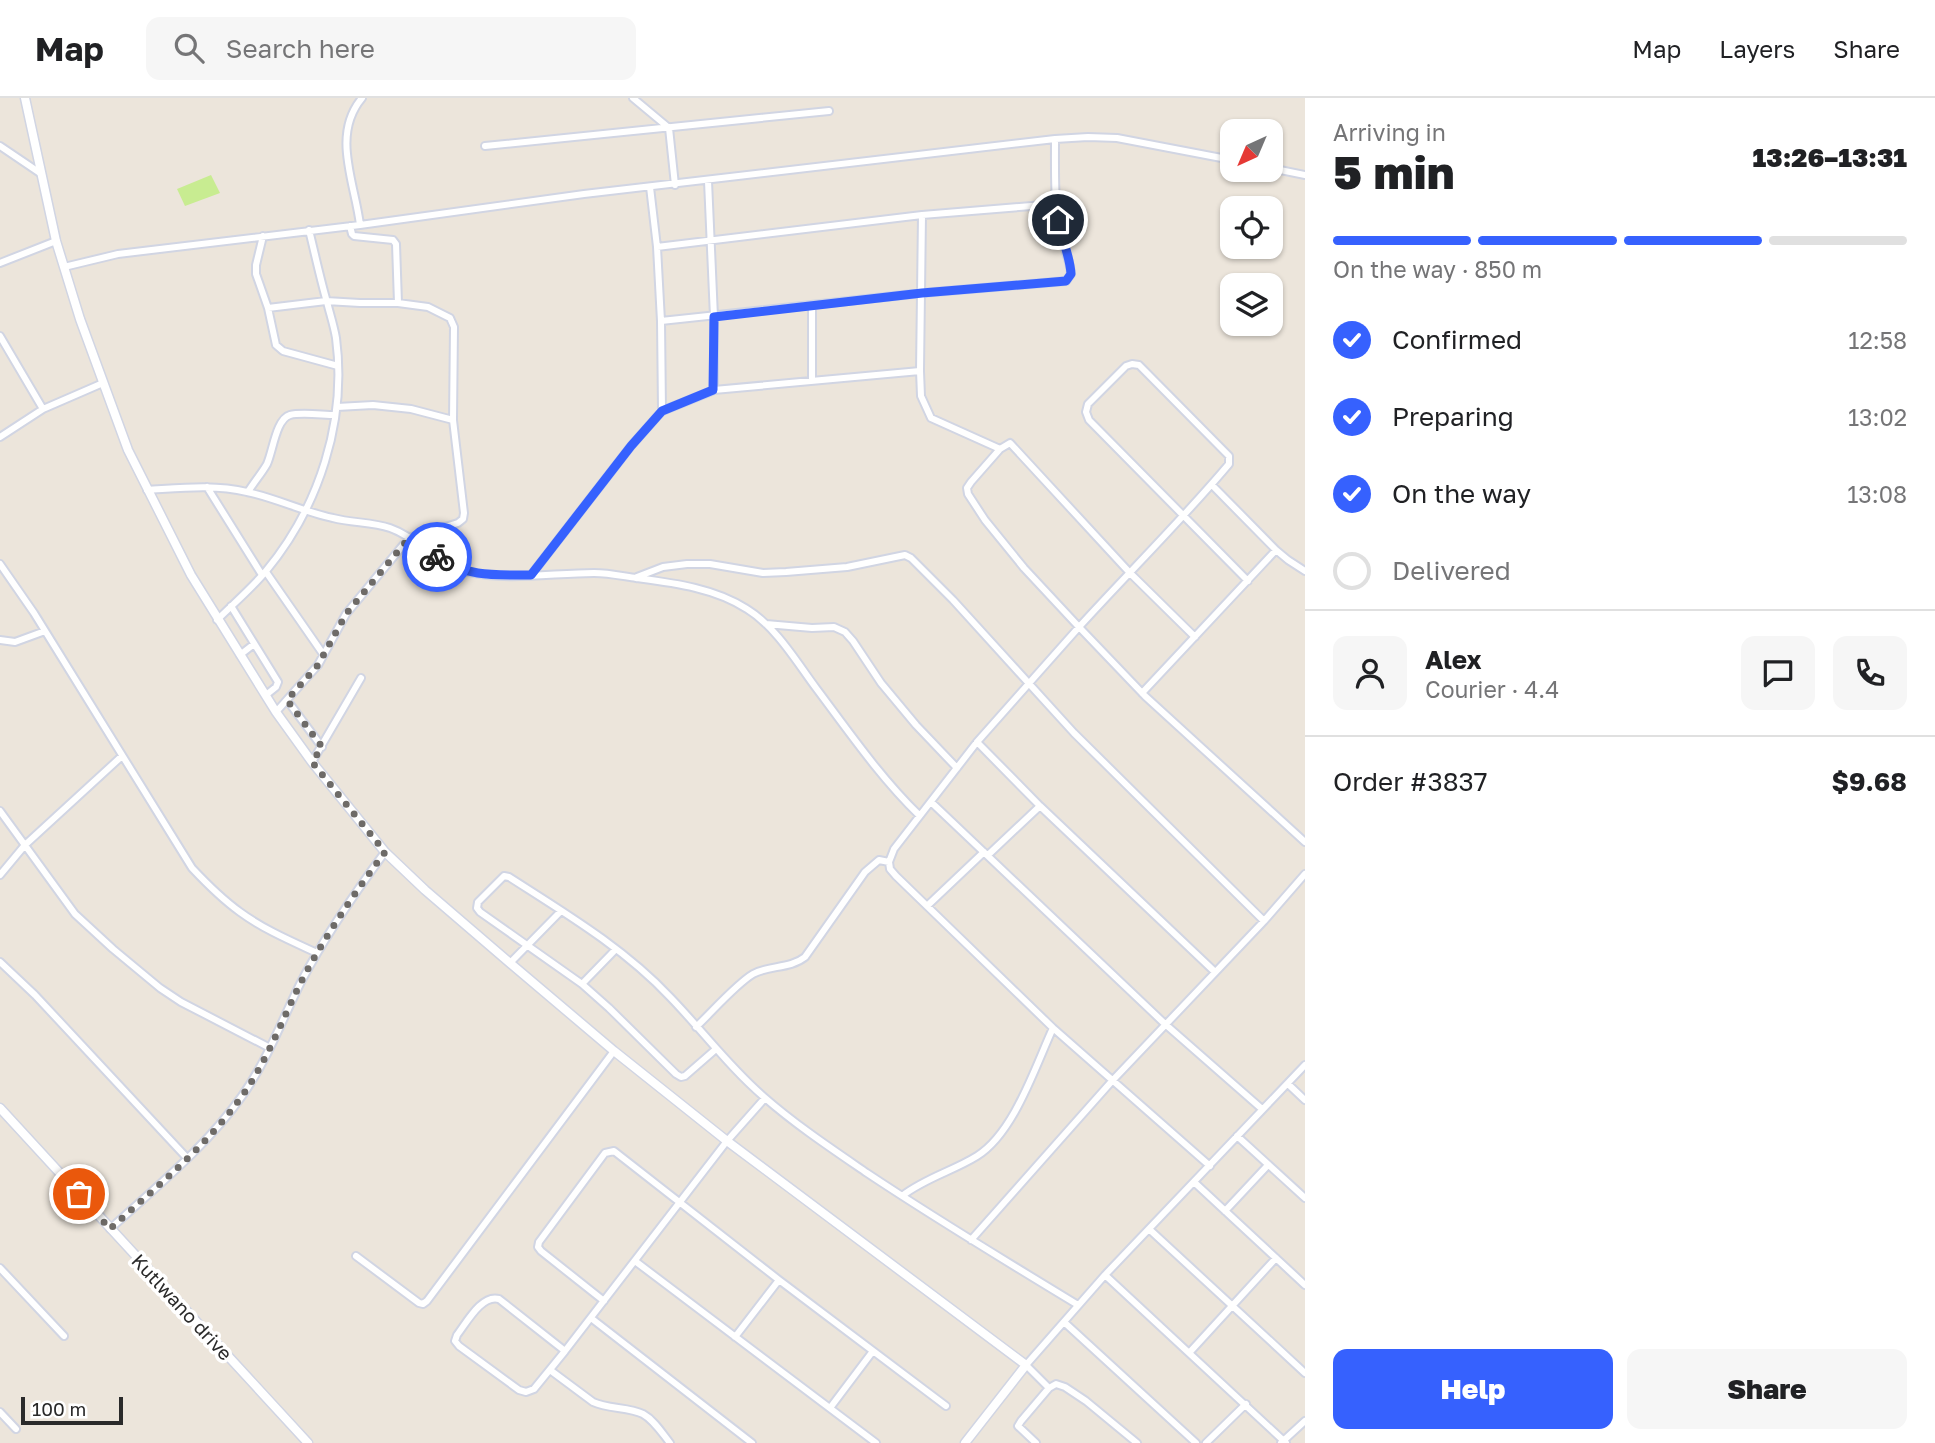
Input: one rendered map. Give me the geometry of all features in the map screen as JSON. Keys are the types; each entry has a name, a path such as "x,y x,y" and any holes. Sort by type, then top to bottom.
{"street":[{"path":"25,98 56,241 128,450 191,575 217,620 276,712 312,762 385,852 510,963 727,1141 1026,1365 1049,1388"},
{"path":"360,225 345,151 347,128 355,106 362,98"},
{"path":"633,98 669,128 675,185"},
{"path":"485,146 829,111"},
{"path":"64,267 118,254 360,225 584,194 1055,139 1117,138 1220,158"},
{"path":"661,321 922,293 1066,281 1071,274 1071,263 1061,235 1056,204 1055,139"},
{"path":"0,146 40,173"},
{"path":"1283,170 1305,174"},
{"path":"708,181 714,317 713,390"},
{"path":"650,187 661,321 662,411"},
{"path":"657,247 922,215 1056,204"},
{"path":"922,215 921,396 931,418 1000,449"},
{"path":"350,226 354,236 393,240 396,244 398,303"},
{"path":"217,620 264,573 292,537 319,482 328,452 337,407 336,336 309,230"},
{"path":"263,236 256,265 257,274 276,345 283,351 338,366"},
{"path":"0,263 56,241"},
{"path":"268,308 326,300 398,303 428,307 450,318 454,327 453,420 464,513 463,519 458,523 409,538 346,614 318,665 276,712"},
{"path":"812,305 812,381"},
{"path":"0,336 43,409"},
{"path":"1210,1166 1053,1028 896,876 890,869 889,862 894,849 977,742 1079,627 1182,516 1212,485 1229,464 1229,456 1139,365 1126,366 1088,404 1086,412 1089,420 1182,516 1248,581"},
{"path":"531,575 631,446 662,411 713,390 920,370"},
{"path":"0,437 43,409 103,383"},
{"path":"337,407 373,405 411,409 453,420"},
{"path":"248,492 271,455 284,418 291,414 335,415"},
{"path":"1195,637 1130,573 1010,443 1000,449 971,482 967,488 968,494 1024,569 1142,693 1305,842"},
{"path":"1212,485 1276,550 1305,570"},
{"path":"147,490 207,487 248,492 332,518 372,523 390,528 448,565 466,572 485,575 596,573 672,583 735,601 766,624 859,747 919,815"},
{"path":"207,487 264,573 323,654"},
{"path":"1142,693 1276,550"},
{"path":"636,578 663,567 687,564 710,564 763,573 847,568 905,555 911,558 953,600 1074,733 1264,921"},
{"path":"0,564 45,631 192,868 216,893 241,913 317,953"},
{"path":"231,606 278,682 266,695"},
{"path":"766,624 834,628 845,632 881,683 957,768"},
{"path":"0,640 15,642 45,631"},
{"path":"240,655 254,644"},
{"path":"312,762 361,678"},
{"path":"287,700 322,747"},
{"path":"977,742 1040,806 1215,972"},
{"path":"0,875 24,845 122,756"},
{"path":"931,802 1165,1024 1262,1109"},
{"path":"927,906 1040,806"},
{"path":"0,811 75,914 137,970 181,1002 270,1048"},
{"path":"110,1229 209,1137 243,1095 270,1048 317,953 350,899 385,852"},
{"path":"696,1027 750,976 764,969 799,962 805,957 865,872 879,860 889,862"},
{"path":"971,1240 1112,1081 1305,874"},
{"path":"716,1049 685,1076 676,1074 582,984 480,912 477,908 478,902 500,878 509,877 561,911 616,949 669,996 765,1098 829,1147 971,1240 1078,1305"},
{"path":"510,963 561,911"},
{"path":"582,984 616,949"},
{"path":"0,962 35,995 187,1158"},
{"path":"902,1196 916,1185 976,1157 999,1137 1011,1120 1053,1028"},
{"path":"356,1256 419,1303 427,1301 614,1051"},
{"path":"965,1443 1026,1365 1078,1305 1305,1065"},
{"path":"1287,1084 1305,1100"},
{"path":"565,1351 499,1298 492,1297 485,1300 457,1335 456,1341 459,1346 519,1390 526,1392 534,1389 565,1351 635,1261 679,1201 765,1098"},
{"name":"Kutlwano drive","path":"0,1108 308,1443"},
{"path":"1237,1136 1305,1199"},
{"path":"604,1301 538,1247 605,1153 614,1151 946,1406"},
{"path":"1225,1211 1268,1165"},
{"path":"1194,1182 1304,1282"},
{"path":"1149,1229 1305,1373"},
{"path":"1189,1353 1276,1258"},
{"path":"635,1261 876,1443"},
{"path":"0,1268 64,1336"},
{"path":"1105,1275 1284,1442 1305,1421"},
{"path":"735,1337 779,1280"},
{"path":"591,1318 752,1443"},
{"path":"1064,1322 1196,1443"},
{"path":"830,1408 873,1351"},
{"path":"550,1370 593,1402 642,1413 670,1443"},
{"path":"1036,1443 1018,1426 1054,1385 1060,1385 1079,1395 1137,1443"},
{"path":"1206,1443 1246,1404"},
{"path":"0,1412 16,1429"}],"green space":[{"path":"211,175 220,193 185,206 177,189"}],"way so far":[{"path":"79,1194 110,1229 209,1137 243,1095 270,1048 317,953 350,899 385,852 312,762 322,747 287,700 318,665 346,614 409,538 437,557"}],"route":[{"path":"437,557 466,572 485,575 531,575 631,446 662,411 713,390 714,317 922,293 1066,281 1071,274 1071,263 1058,220"}]}
